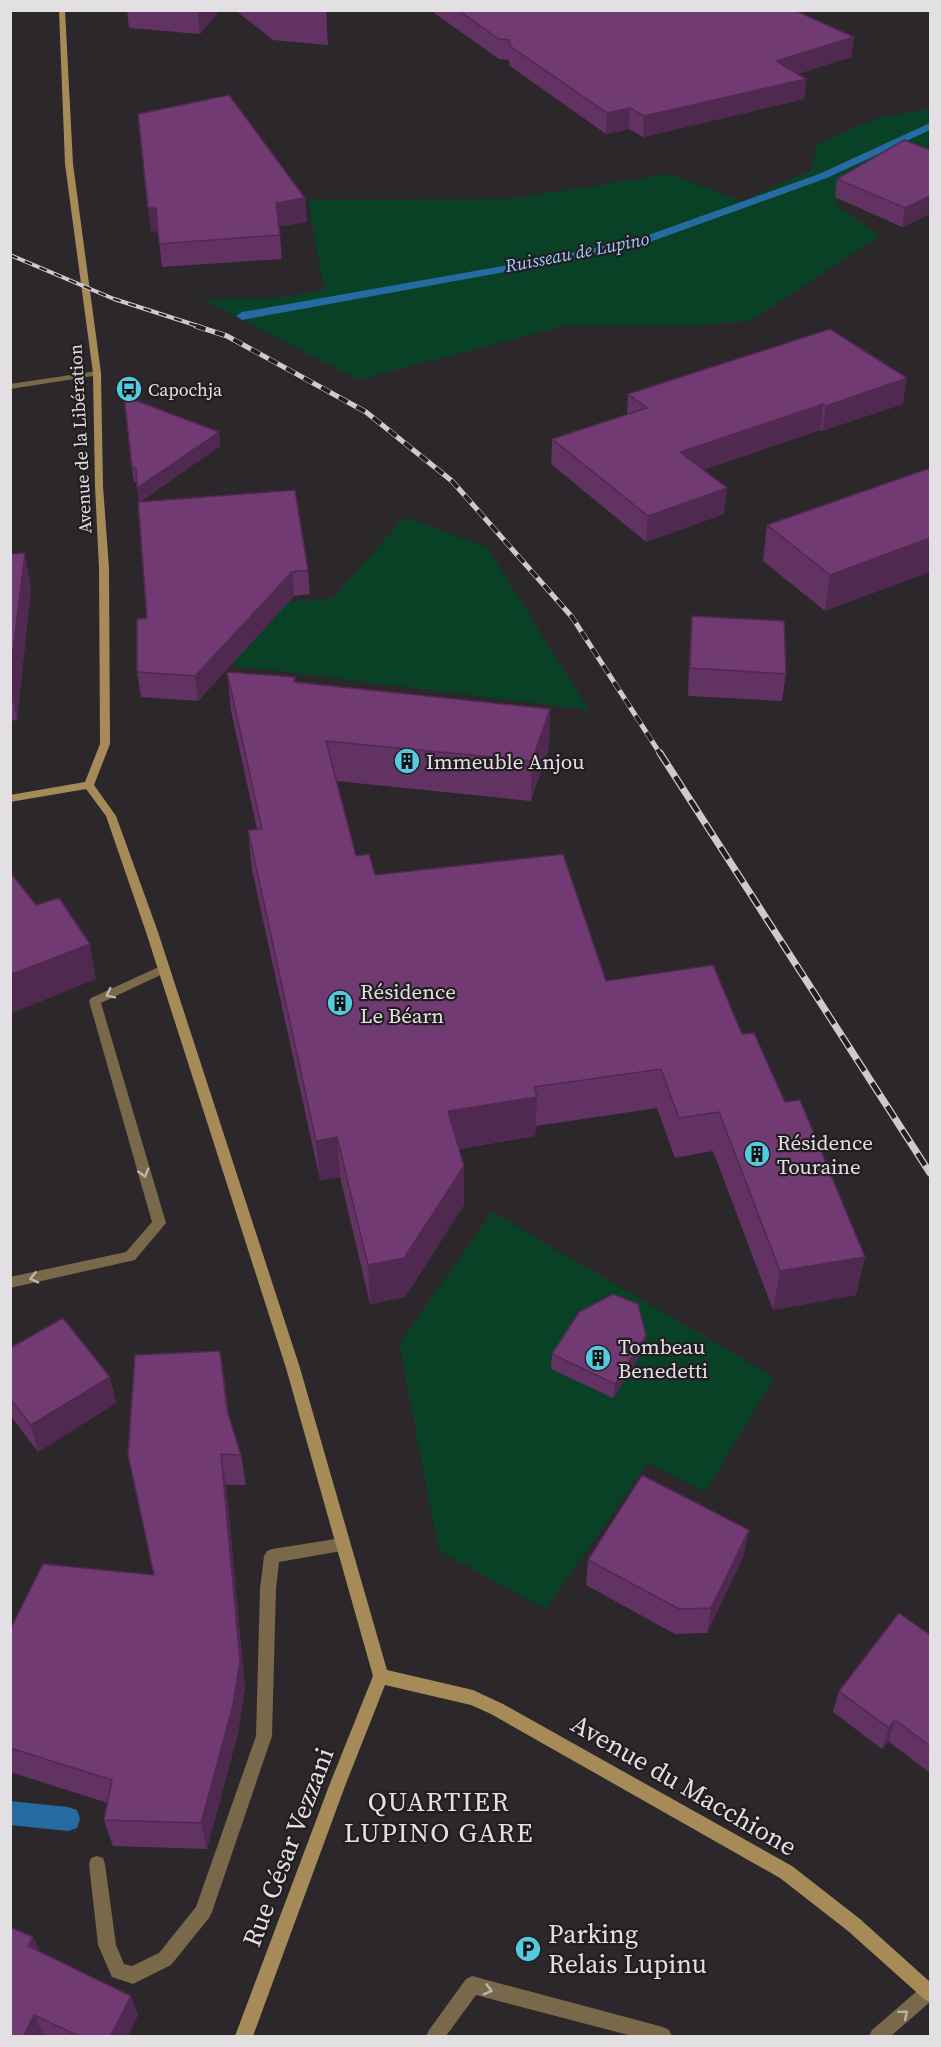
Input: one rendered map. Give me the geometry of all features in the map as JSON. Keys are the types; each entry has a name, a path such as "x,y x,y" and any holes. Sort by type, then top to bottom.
{"main road":[{"name":"Avenue de la Libération","path":"62,10 69,164 97,373 99,486 105,597 105,744 89,785"},
{"path":"10,799 89,785 111,816 293,1368 381,1676"},
{"name":"Avenue du Macchione","path":"381,1676 472,1698 497,1709 775,1866 854,1925 930,1992"},
{"name":"Rue César Vezzani","path":"244,2037 337,1786 381,1676"}],"street":[{"path":"10,387 97,373"},
{"path":"10,1283 130,1256 159,1223 95,1001 163,969"},
{"path":"97,1864 106,1945 118,1971 133,1975 165,1959 203,1912 264,1736 268,1589 272,1556 342,1545"},
{"path":"435,2037 472,1985 663,2037"},
{"path":"878,2037 930,1992"}],"green space":[{"path":"930,109 930,190 865,189 833,203 880,236 750,321 687,326 563,326 358,380 202,299 272,299 324,290 308,200 509,199 670,174 741,201 812,170 817,144 878,118"},
{"path":"404,517 487,547 589,710 231,665 261,603 332,599"},
{"path":"492,1212 774,1377 705,1492 648,1463 546,1609 439,1551 399,1344"}],"building":[{"path":"458,10 794,10 854,37 776,61 806,79 644,116 630,108 607,113 510,46 509,40 499,39"},
{"path":"229,95 305,198 276,203 280,235 159,244 156,208 148,208 138,114"},
{"path":"904,140 930,150 930,196 905,208 837,179"},
{"path":"830,329 907,378 680,452 727,488 648,516 552,439 647,408 628,394"},
{"path":"124,396 219,432 137,488 136,468 132,468"},
{"path":"930,468 930,538 830,575 767,525"},
{"path":"295,490 308,570 292,572 195,676 137,672 137,619 147,618 138,502"},
{"path":"25,553 10,676 10,554"},
{"path":"692,616 784,621 786,674 690,668"},
{"path":"227,672 295,677 294,682 550,709 532,761 326,741 356,856 369,854 375,875 563,854 606,981 713,965 742,1034 754,1033 785,1102 800,1100 865,1257 780,1271 719,1112 679,1118 661,1069 534,1087 537,1097 448,1111 464,1166 404,1258 368,1265 337,1137 316,1141 248,830 262,829"},
{"path":"10,872 36,905 59,898 90,944 10,975"},
{"name":"Tombeau Benedetti","path":"613,1294 638,1304 646,1335 615,1384 552,1354 579,1312"},
{"path":"63,1318 110,1377 31,1425 10,1399 10,1348"},
{"path":"220,1351 227,1410 241,1455 221,1454 240,1660 233,1705 201,1823 104,1820 112,1780 10,1748 10,1630 43,1564 154,1575 128,1455 135,1355"},
{"path":"642,1475 749,1530 711,1608 679,1609 588,1560"},
{"path":"899,1613 930,1635 930,1746 895,1720 889,1728 839,1691"},
{"path":"10,1927 33,1937 28,1946 131,1996 110,2037 81,2037 34,2015 23,2037 10,2037"}],"waterway":[{"name":"Ruisseau de Lupino","path":"242,316 548,261 643,241 823,176 930,126"},
{"path":"10,1813 68,1819"}],"railway":[{"path":"10,255 114,299 201,327"},
{"path":"196,326 227,336 366,412 452,481 572,617 661,755"},
{"path":"660,753 930,1173"}],"place":[{"name":"Capochja","path":"129,389"},
{"name":"Immeuble Anjou","path":"407,761"},
{"name":"Résidence Le Béarn","path":"340,1003"},
{"name":"Résidence Touraine","path":"757,1154"},
{"name":"Tombeau Benedetti","path":"598,1358"},
{"name":"Parking Relais Lupinu","path":"528,1949"}],"district":[{"name":"QUARTIER LUPINO GARE","path":"439,1816"}]}
